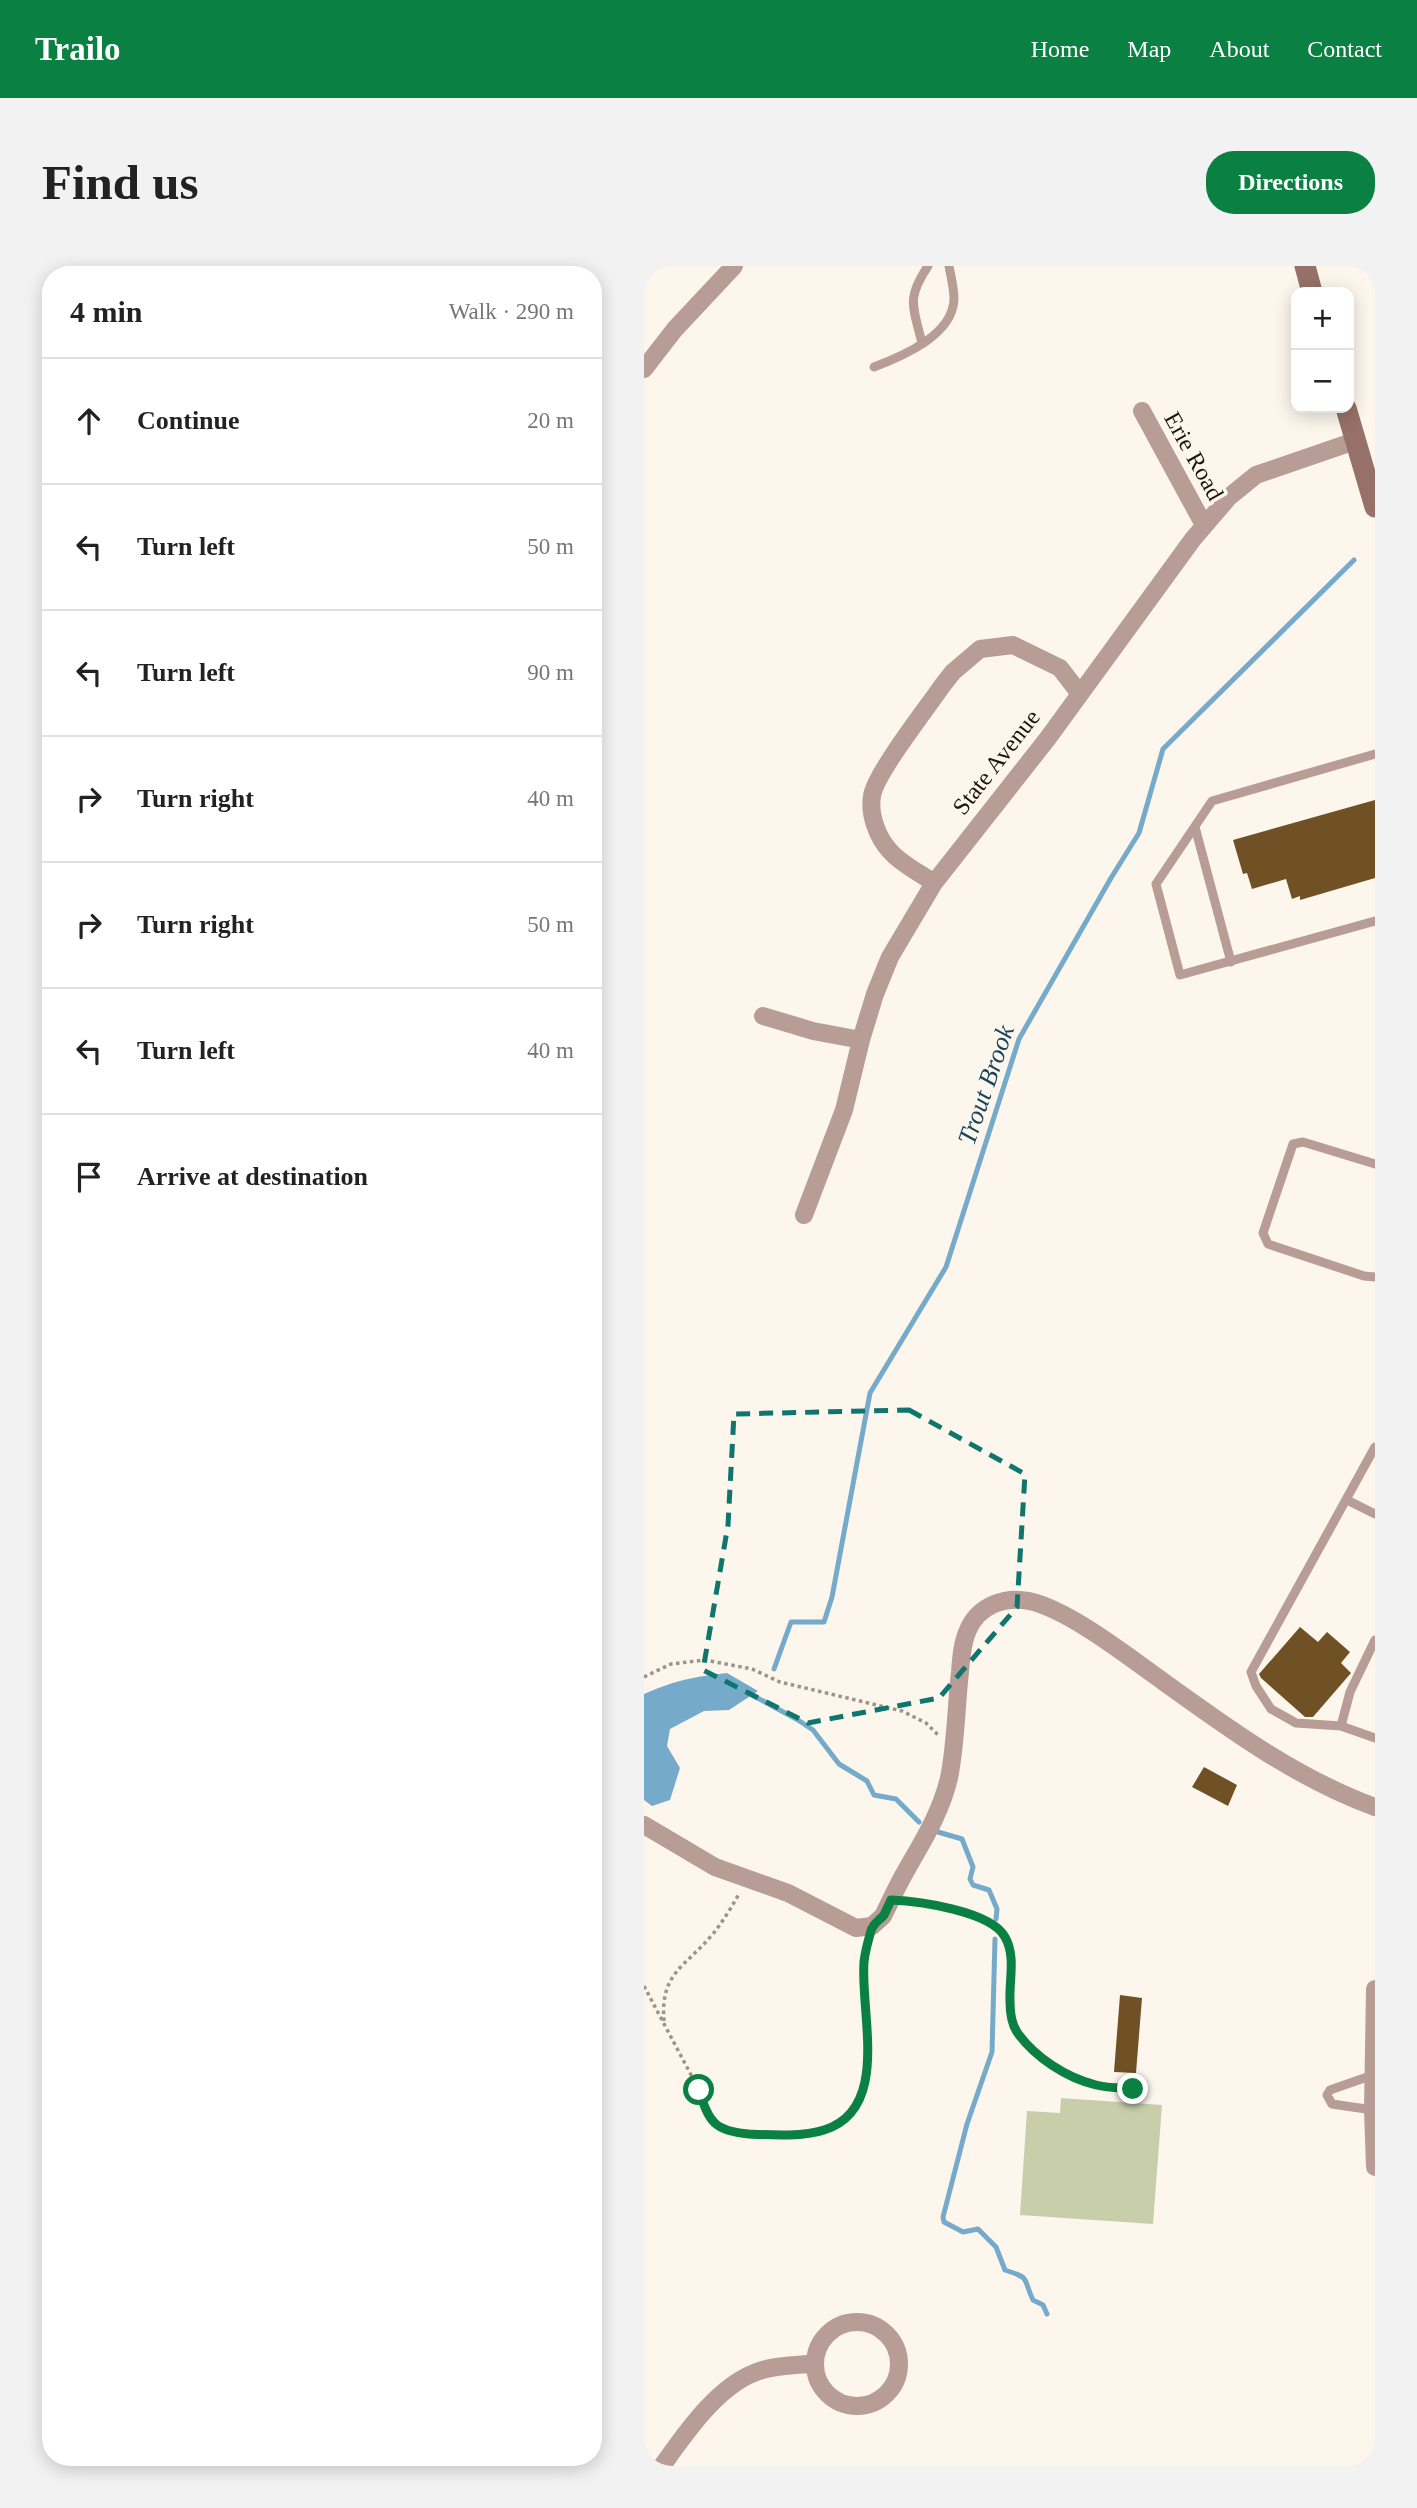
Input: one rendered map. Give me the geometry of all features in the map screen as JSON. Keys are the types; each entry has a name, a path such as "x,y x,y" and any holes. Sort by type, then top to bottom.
{"main road":[{"path":"1305,266 1311,287"},
{"path":"1347,413 1375,507"}],"street":[{"path":"644,369 675,329 734,266"},
{"name":"Erie Road","path":"1142,411 1205,525"},
{"name":"State Avenue","path":"804,1215 844,1110 861,1040 890,957 934,883 1048,738 1205,525 1242,484 1256,475 1355,441"},
{"path":"934,883 890,851 879,834 872,814 872,793 880,776 942,686 953,672 980,649 1013,646 1060,668 1080,694"},
{"path":"762,1016 813,1031 861,1040"},
{"path":"644,1825 715,1867 788,1893 856,1928 872,1926 883,1916 933,1825 944,1799 967,1632 977,1614 994,1603 1011,1600 1030,1601 1052,1610 1103,1639 1252,1745 1346,1796 1375,1807"},
{"path":"1375,1989 1375,2167"},
{"path":"851,2322 880,2328 892,2339 899,2356 898,2377 888,2394 873,2404 856,2407 829,2397 820,2386 814,2363 821,2342 836,2328 851,2322"},
{"path":"662,2466 701,2413 742,2379 757,2371 814,2363"}],"lane":[{"path":"922,342 911,300 918,280 928,266"},
{"path":"874,367 922,342 936,333 948,320 954,301 949,266"},
{"path":"1375,754 1212,801 1156,884 1180,975 1375,922"},
{"path":"1195,827 1231,962"},
{"path":"1375,1164 1303,1142 1293,1144 1263,1233 1268,1244 1364,1276 1375,1277"},
{"path":"1375,1447 1251,1672 1256,1686 1271,1709 1296,1723 1341,1727 1375,1738"},
{"path":"1347,1500 1375,1514"},
{"path":"1341,1727 1350,1692 1375,1640"},
{"path":"1373,2075 1330,2090 1327,2095 1332,2104 1373,2110"}],"path":[{"path":"644,1678 671,1664 705,1660 752,1669 780,1682 902,1711 926,1723 952,1748"},
{"path":"664,2023 664,1992 681,1967 712,1934 748,1878"},
{"path":"891,1900 926,1903 981,1919 998,1928 1011,1953 1011,2016 1016,2030 1032,2051 1050,2064 1096,2085 1133,2089"},
{"path":"644,1986 715,2126 729,2132 787,2134 821,2131 836,2125 851,2113 860,2098 865,2079 868,2058 864,1962 872,1926"}],"highlighted area":[{"path":"909,1410 1025,1474 1017,1607 939,1698 808,1723 703,1670 728,1525 734,1414"}],"green space":[{"path":"1061,2098 1162,2105 1153,2224 1020,2215 1027,2111 1060,2113"}],"water":[{"path":"727,1673 758,1691 729,1710 704,1711 670,1729 667,1746 680,1768 670,1800 652,1806 644,1800 644,1694 685,1680"}],"building":[{"path":"1375,800 1375,878 1300,900 1300,896 1292,899 1286,879 1252,889 1247,873 1243,874 1233,840"},
{"path":"1300,1627 1318,1642 1327,1632 1350,1652 1341,1663 1351,1673 1313,1717 1305,1717 1259,1674"},
{"path":"1204,1767 1237,1785 1228,1806 1192,1787"},
{"path":"1120,1995 1142,1998 1136,2073 1114,2072"}],"waterway":[{"name":"Trout Brook","path":"774,1669 791,1622 824,1622 832,1597 870,1393 946,1267 1019,1039 1139,833 1163,749 1354,560"},
{"path":"752,1695 813,1730 839,1764 867,1781 874,1795 896,1799 919,1822"},
{"path":"938,1832 962,1839 973,1867 970,1879 973,1885 989,1890 997,1909 996,1919"},
{"path":"995,1939 992,2052 967,2124 943,2217 944,2222 963,2232 978,2229 996,2247 1005,2270 1023,2277 1033,2300 1043,2305 1047,2314"}],"route":[{"path":"699,2090 715,2126 729,2132 787,2134 821,2131 836,2125 851,2113 860,2098 868,2058 864,1962 872,1926 883,1916 891,1900 926,1903 981,1919 998,1928 1011,1953 1011,2016 1016,2030 1032,2051 1050,2064 1096,2085 1133,2089"}]}
